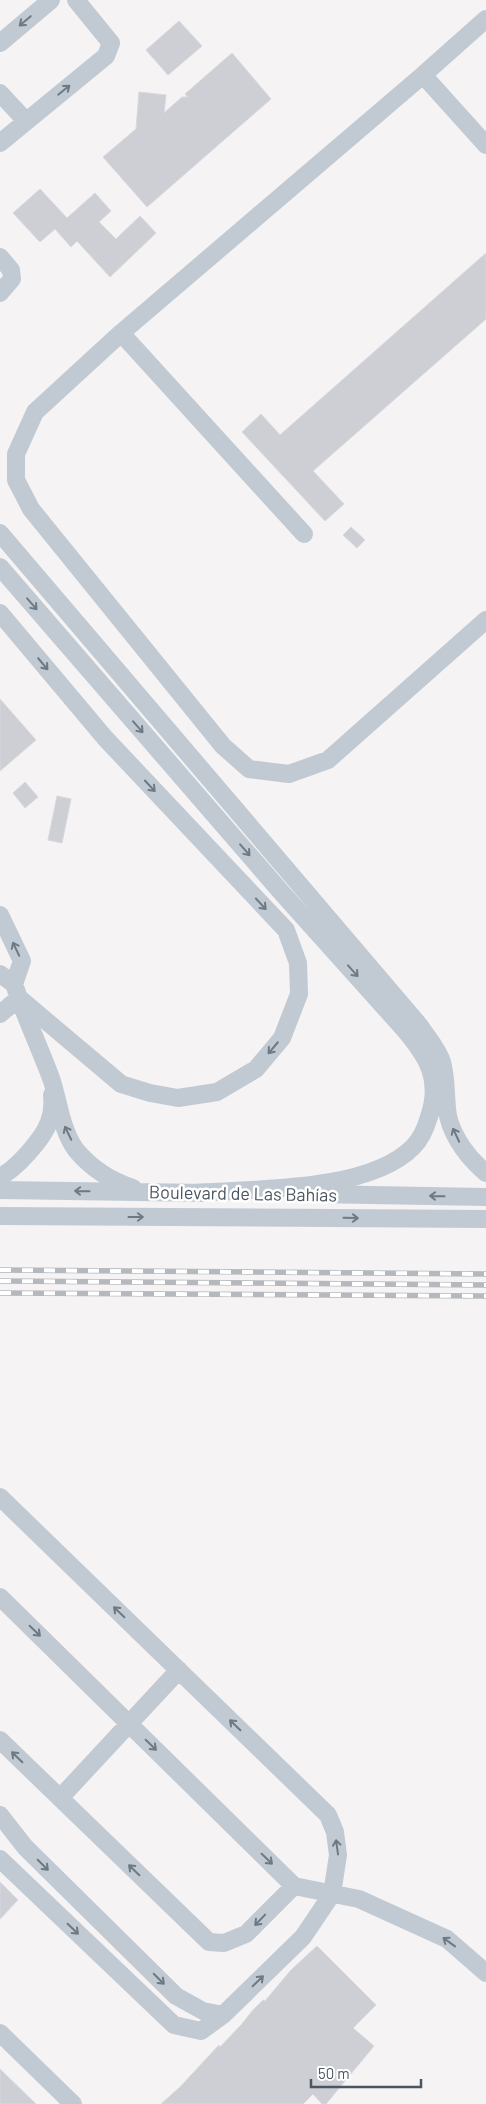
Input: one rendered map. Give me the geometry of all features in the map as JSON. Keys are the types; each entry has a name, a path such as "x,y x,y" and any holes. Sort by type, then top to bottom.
{"street":[{"path":"0,43 51,0"},
{"path":"0,143 106,56 111,42 76,0"},
{"path":"486,19 121,333 35,412 16,454 16,480 31,509 223,746 249,769 289,774 328,760 486,620"},
{"path":"423,75 486,144"},
{"path":"0,93 26,121"},
{"path":"0,257 11,270 12,279 0,293"},
{"path":"121,333 304,534"},
{"path":"0,533 420,1026 442,1062 447,1088 448,1115 452,1128 460,1144 486,1173"},
{"path":"0,567 282,893 421,1049 432,1072"},
{"path":"0,613 105,738 286,930 298,962 299,994 282,1038 256,1069 217,1092 178,1098 150,1093 121,1084 11,985"},
{"path":"0,915 22,961 0,1014"},
{"path":"11,985 52,1082 64,1125 76,1149 94,1168 116,1183 145,1192"},
{"path":"193,1193 314,1185 348,1180 384,1165 413,1147 425,1129 433,1106 434,1089 432,1072 420,1026"},
{"path":"0,1177 26,1154 49,1123 53,1103 52,1082"},
{"path":"313,1217 351,1194 399,1169 422,1152 434,1135 440,1122 447,1088"},
{"name":"Boulevard de Las Bahías","path":"0,1190 486,1197"},
{"name":"Boulevard de Las Bahías","path":"0,1216 486,1219"},
{"path":"0,1497 328,1815 335,1832 338,1855 332,1894 304,1937 223,2015 201,2031 174,2025 4,1863 25,1847"},
{"path":"0,1597 294,1886 359,1899 447,1939 486,1974"},
{"path":"60,1798 179,1670"},
{"path":"0,1740 209,1942 224,1943 246,1934 294,1886"},
{"path":"0,1815 25,1847 176,1996 203,2011 223,2015"},
{"path":"0,2034 73,2104"}],"building":[{"path":"179,21 202,46 168,75 146,50"},
{"path":"232,53 271,99 147,207 103,157 136,129 139,92 166,95 164,113 182,97 188,97 185,94"},
{"path":"40,189 67,218 95,193 111,211 99,222 116,239 140,216 156,233 110,277 77,241 71,247 55,229 40,242 13,213"},
{"path":"486,253 486,319 313,471 344,504 325,521 242,432 261,414 280,435"},
{"path":"351,527 365,540 357,548 343,535"},
{"path":"0,699 36,740 0,771"},
{"path":"25,782 38,797 25,808 13,793"},
{"path":"57,796 71,799 62,843 48,840"},
{"path":"0,1882 18,1900 0,1919"},
{"path":"317,1946 376,2005 353,2028 374,2046 326,2104 322,2104 313,2094 303,2104 161,2104 180,2087 219,2045 220,2047 253,2010 263,2000 265,2001 291,1970"},
{"path":"0,2069 36,2104 0,2104"}],"railway":[{"path":"0,1270 486,1274"},
{"path":"0,1281 486,1285"},
{"path":"0,1293 486,1296"}]}
